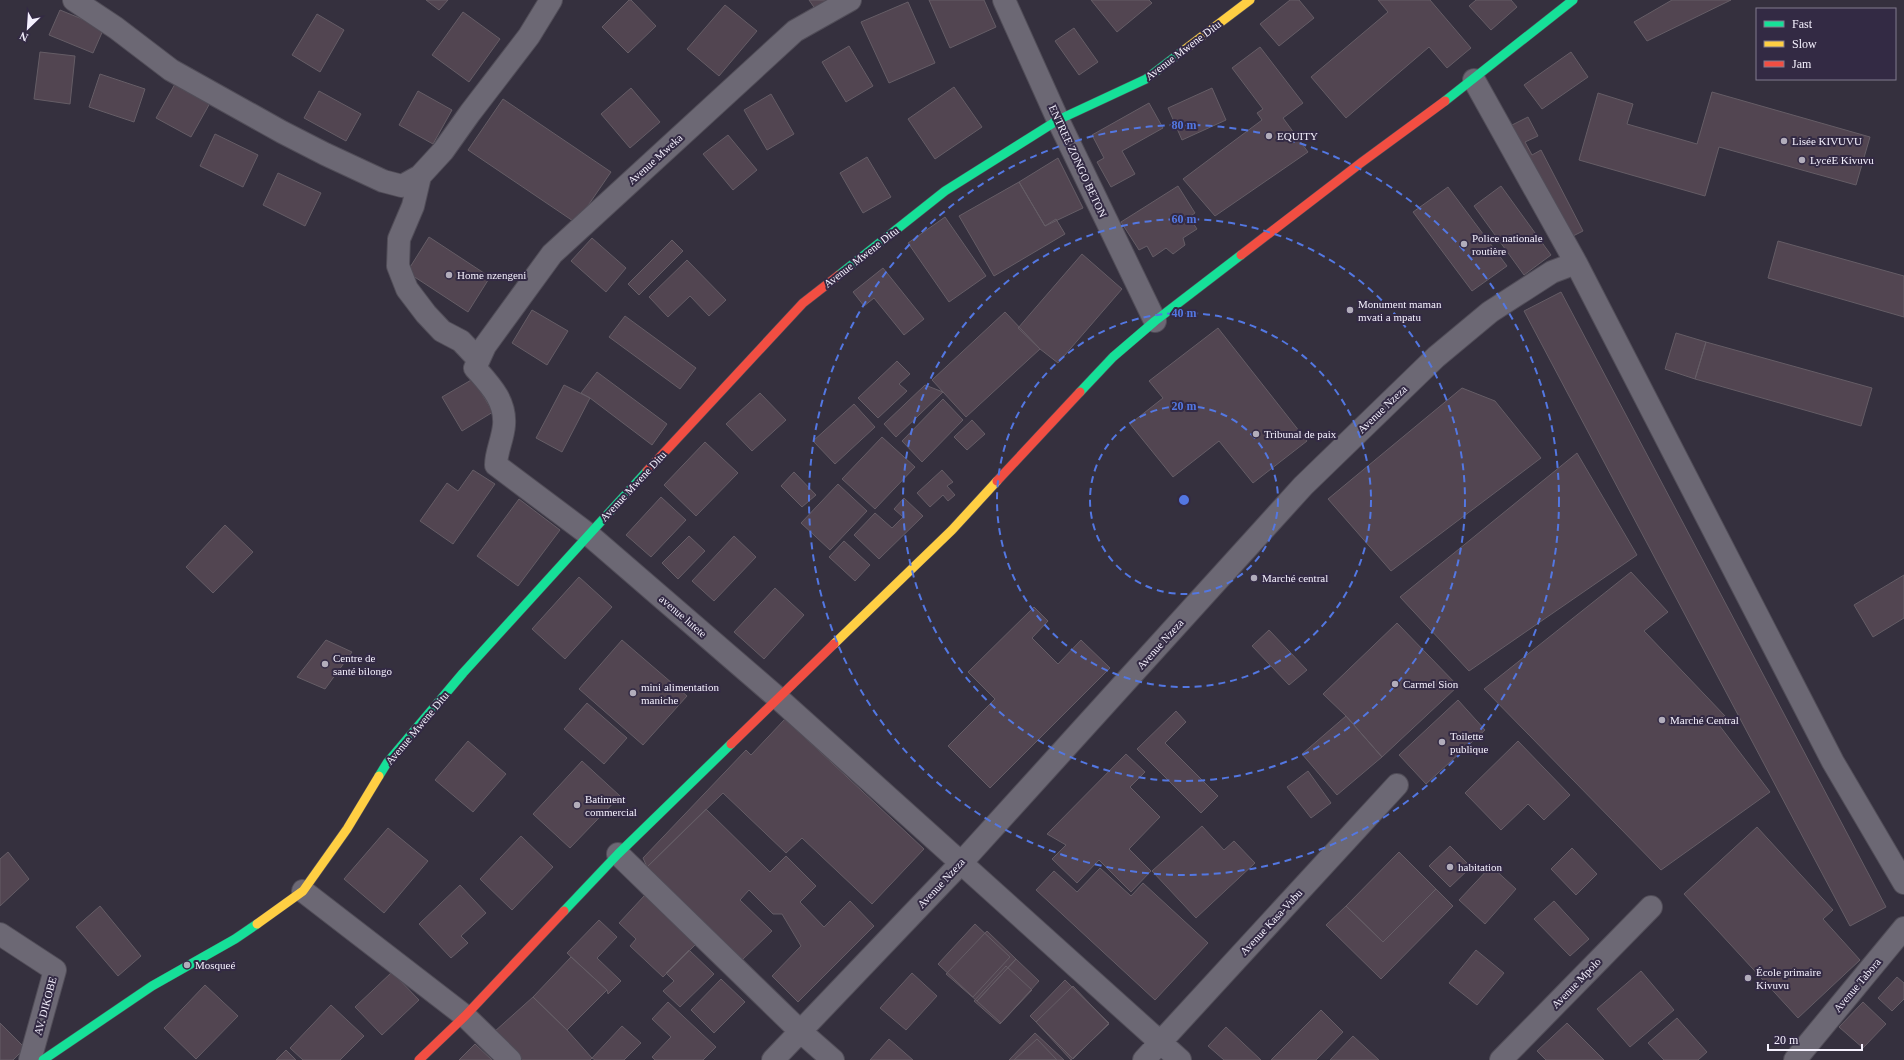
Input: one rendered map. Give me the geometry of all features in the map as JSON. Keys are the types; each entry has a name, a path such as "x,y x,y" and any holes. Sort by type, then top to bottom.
{"main road":[{"name":"Avenue Mwene Ditu","path":"42,1060 152,986 235,939 273,915 303,891 347,829 387,763 463,674 588,534 803,303 945,191 1058,120 1146,80 1250,0"},
{"path":"419,1060 465,1016 618,854 952,530 1114,357 1155,321 1362,162 1474,80 1574,0"}],"street":[{"path":"74,0 116,28 171,70 282,132 383,181 402,186 420,176 443,151 529,36 552,0"},
{"name":"Avenue Mweka","path":"482,352 552,254 795,31 850,0"},
{"name":"ENTREE ZONGO BETON","path":"1004,0 1058,120 1155,321"},
{"path":"1474,80 1576,263 1833,762 1904,883"},
{"path":"420,176 413,206 399,239 398,266 407,289 426,314 442,331 482,352"},
{"name":"Avenue Nzeza","path":"773,1060 961,863 1303,486 1436,357 1490,312 1552,272 1576,263"},
{"name":"avenue lutete","path":"482,352 475,368 490,385 499,400 503,412 504,426 496,465 588,534 779,698 1180,1060"},
{"name":"Avenue Kasa-Vubu","path":"1144,1060 1397,784"},
{"path":"618,854 800,1031 832,1060"},
{"path":"303,891 465,1016 510,1060"},
{"name":"Avenue Mpolo","path":"1501,1060 1651,907"},
{"name":"Avenue Tabora","path":"1795,1060 1904,928"},
{"name":"AV. DIKOBE","path":"0,934 55,970 30,1060"}],"building":[{"path":"426,0 448,0 439,10"},
{"path":"629,0 631,0 656,26 628,53 602,27"},
{"path":"809,0 838,0 818,13"},
{"path":"929,0 984,0 996,27 950,48"},
{"path":"1091,0 1149,0 1152,3 1117,32"},
{"path":"1290,0 1299,0 1314,18 1279,46 1260,24"},
{"path":"1378,0 1430,0 1471,48 1447,68 1429,47 1346,118 1311,77 1388,12"},
{"path":"1476,0 1511,0 1517,7 1491,30 1469,6"},
{"path":"1672,0 1731,0 1647,41 1634,22"},
{"path":"908,2 935,63 889,83 861,22"},
{"path":"725,5 757,31 719,76 687,49"},
{"path":"60,10 104,28 93,53 49,35"},
{"path":"463,12 500,39 469,82 432,55"},
{"path":"317,14 344,30 320,72 292,55"},
{"path":"1074,28 1098,62 1079,75 1055,41"},
{"path":"849,46 873,86 846,102 822,62"},
{"name":"EQUITY","path":"1260,47 1303,103 1283,118 1308,152 1215,216 1183,179 1262,120 1257,113 1263,109 1232,68"},
{"path":"40,52 75,56 70,104 34,99"},
{"path":"1571,52 1588,77 1542,109 1524,85"},
{"path":"100,74 145,89 134,122 89,107"},
{"path":"175,84 210,103 191,137 156,118"},
{"path":"954,87 982,127 935,159 908,119"},
{"path":"631,88 660,122 630,148 601,114"},
{"path":"1212,88 1226,120 1182,140 1168,108"},
{"path":"319,91 361,114 346,141 304,118"},
{"path":"418,91 452,110 433,144 399,125"},
{"name":"Lisée KIVUVU","path":"1712,92 1870,137 1856,185 1719,147 1705,196 1579,160 1598,93 1633,104 1627,124 1697,144"},
{"path":"771,94 794,134 767,150 744,110"},
{"path":"503,99 611,172 576,223 468,150"},
{"path":"1149,103 1163,128 1122,151 1135,174 1111,187 1097,162 1104,158 1092,135"},
{"path":"1528,117 1538,136 1525,142 1532,155 1541,150 1583,231 1569,238 1510,126"},
{"path":"215,134 258,155 243,187 200,166"},
{"path":"728,135 757,170 733,190 703,154"},
{"path":"867,157 891,197 863,213 840,173"},
{"path":"1058,158 1083,208 1045,226 1019,182"},
{"path":"278,173 321,193 305,226 263,205"},
{"path":"1019,182 1045,226 1056,219 1065,234 994,276 959,216"},
{"path":"1178,186 1195,213 1189,217 1197,229 1183,238 1185,245 1173,254 1166,248 1153,257 1147,246 1139,250 1121,222"},
{"path":"1501,186 1551,255 1524,275 1474,206"},
{"path":"1448,187 1507,266 1472,291 1413,212"},
{"path":"945,217 986,276 949,302 908,243"},
{"name":"Home nzengeni","path":"429,237 490,277 468,312 407,272"},
{"path":"592,238 626,268 606,292 571,261"},
{"path":"672,240 683,251 639,295 628,284"},
{"path":"1778,241 1904,276 1904,317 1768,278"},
{"path":"1082,254 1122,289 1058,363 1040,349 1018,328"},
{"path":"687,260 726,300 709,316 690,296 668,317 649,297"},
{"path":"883,268 924,319 904,335 874,298 864,306 853,292"},
{"path":"1561,292 1886,907 1850,926 1524,311"},
{"path":"532,310 568,331 547,365 512,343"},
{"path":"1005,312 1040,349 966,417 932,380"},
{"path":"625,316 696,368 680,389 609,337"},
{"path":"1218,328 1307,441 1253,483 1219,441 1173,477 1130,424 1163,398 1149,381"},
{"path":"1676,333 1706,342 1695,379 1665,369"},
{"path":"1706,342 1872,388 1861,426 1695,379"},
{"path":"897,361 910,374 899,384 907,391 878,418 858,398"},
{"path":"597,372 667,424 652,445 590,398 581,393"},
{"path":"473,379 493,412 462,431 442,397"},
{"path":"564,385 590,398 562,452 536,438"},
{"path":"925,385 943,392 896,437 884,424"},
{"path":"1462,388 1495,401 1541,458 1391,571 1328,499"},
{"path":"760,393 786,420 752,451 726,424"},
{"path":"943,399 963,420 922,462 902,441"},
{"path":"854,404 875,427 835,464 813,441"},
{"path":"972,420 985,434 967,450 954,437"},
{"path":"882,437 915,467 875,509 842,479"},
{"path":"705,442 738,473 696,516 664,485"},
{"path":"1577,453 1637,555 1469,671 1400,597"},
{"path":"473,470 495,484 453,544 420,521 447,483 458,491"},
{"path":"942,470 953,482 947,486 955,495 948,501 943,495 930,507 917,493"},
{"path":"794,472 816,495 802,507 781,486"},
{"path":"838,484 867,511 830,550 801,523"},
{"path":"661,497 686,520 651,557 626,535"},
{"path":"904,498 923,516 879,559 854,535 875,513 892,528 903,517 894,509"},
{"path":"519,499 560,530 518,586 477,556"},
{"path":"225,525 253,552 213,593 186,567"},
{"path":"689,536 705,551 678,579 662,563"},
{"path":"734,536 756,557 714,601 692,581"},
{"path":"844,541 870,565 855,581 829,557"},
{"path":"1631,572 1668,612 1644,631 1725,716 1716,721 1770,792 1661,870 1484,689"},
{"path":"1904,575 1904,618 1873,637 1854,605"},
{"path":"579,577 612,607 565,659 532,629"},
{"path":"775,588 804,615 764,659 734,632"},
{"path":"1034,607 1048,621 1032,638 1058,664 1081,640 1110,668 990,788 948,746 995,699 968,672"},
{"path":"1397,623 1458,686 1382,757 1346,716 1323,694"},
{"path":"1269,630 1307,670 1289,685 1252,646"},
{"name":"Centre de santé bilongo","path":"326,640 352,652 325,689 297,677"},
{"name":"mini alimentation maniche","path":"622,640 687,696 643,745 579,689"},
{"name":"Toilette publique","path":"1458,700 1485,730 1426,784 1399,755"},
{"path":"587,703 627,738 604,764 564,729"},
{"path":"1176,711 1186,722 1165,743 1218,796 1201,813 1137,749"},
{"path":"1346,716 1382,757 1337,795 1302,754"},
{"path":"785,719 924,849 872,904 802,838 786,853 723,793 647,867 643,858 746,750 751,755"},
{"path":"468,741 506,774 473,812 435,780"},
{"path":"1518,741 1570,795 1544,820 1528,804 1501,830 1465,793"},
{"path":"1126,754 1145,772 1130,787 1160,817 1129,849 1151,871 1131,892 1099,860 1077,883 1052,859 1066,845 1047,834"},
{"name":"Batiment commercial","path":"582,761 620,796 570,848 533,814"},
{"path":"1308,771 1331,803 1311,818 1287,787"},
{"path":"706,809 770,872 786,856 816,886 800,902 824,927 850,901 874,926 798,1002 772,976 801,946 782,914 773,914 749,890 740,900 772,931 741,961 647,867"},
{"path":"1202,826 1224,850 1234,841 1255,863 1196,918 1152,871"},
{"path":"1757,827 1833,910 1823,919 1860,960 1798,1018 1684,894"},
{"path":"388,828 428,861 384,913 344,879"},
{"path":"521,836 553,867 512,910 480,879"},
{"name":"habitation","path":"1450,846 1471,867 1450,887 1429,866"},
{"path":"1572,848 1597,874 1576,895 1551,869"},
{"path":"8,852 29,879 0,906 0,859"},
{"path":"1399,852 1436,889 1383,942 1346,906"},
{"path":"1491,866 1516,889 1485,924 1459,900"},
{"path":"1100,868 1131,896 1143,883 1208,943 1155,1000 1036,890 1054,871 1077,892"},
{"path":"460,885 486,913 461,936 468,943 451,958 419,924"},
{"path":"1436,889 1453,906 1381,979 1326,925 1346,906 1383,942"},
{"path":"645,895 697,943 663,977 630,946 636,939 619,923"},
{"path":"1554,901 1589,939 1570,956 1534,919"},
{"path":"100,906 141,956 118,976 76,927"},
{"path":"599,920 617,937 597,958 621,981 608,994 607,990 567,953"},
{"path":"975,924 1010,957 973,997 938,964"},
{"path":"987,931 1016,959 977,1001 946,974"},
{"path":"689,950 714,974 680,1007 663,991 674,981 666,973"},
{"path":"1476,950 1504,973 1477,1005 1449,983"},
{"path":"571,957 607,990 567,1030 533,997"},
{"path":"1016,959 1039,981 1001,1023 977,1001"},
{"path":"1006,966 1032,990 1000,1024 974,1001"},
{"path":"1641,971 1674,1010 1630,1047 1597,1009"},
{"path":"392,972 419,1000 382,1035 355,1007"},
{"path":"912,973 937,996 906,1030 880,1008"},
{"path":"1897,977 1904,983 1904,999 1892,1011 1878,998"},
{"path":"721,979 745,1002 714,1033 691,1010"},
{"path":"1065,980 1109,1023 1073,1059 1030,1016"},
{"path":"205,985 238,1016 196,1059 164,1028"},
{"path":"1073,986 1109,1024 1071,1060 1036,1022"},
{"path":"533,997 567,1030 592,1058 590,1060 521,1060 494,1032"},
{"path":"668,1002 716,1047 703,1060 655,1060 652,1057 671,1037 652,1019"},
{"path":"1863,1002 1886,1024 1863,1048 1839,1027"},
{"path":"331,1005 364,1036 340,1060 303,1060 290,1048"},
{"path":"1321,1010 1343,1032 1316,1060 1271,1060"},
{"path":"1677,1018 1707,1052 1698,1060 1664,1060 1648,1043"},
{"path":"0,1023 25,1048 13,1060 0,1060"},
{"path":"1567,1023 1604,1060 1546,1060 1537,1051"},
{"path":"622,1026 641,1043 624,1060 595,1060 592,1058"},
{"path":"1226,1027 1261,1060 1224,1060 1208,1046"},
{"path":"1035,1033 1064,1060 1009,1060"},
{"path":"1353,1036 1379,1060 1330,1060"},
{"path":"889,1039 913,1060 870,1060"},
{"path":"1037,1039 1057,1060 1014,1060"},
{"path":"475,1044 492,1060 459,1060"},
{"path":"286,1050 296,1060 276,1060"}],"traffic: fast":[{"path":"1445,101 1573,0"},
{"path":"839,275 945,191 1058,120 1146,79 1184,50"},
{"path":"1080,392 1113,357 1155,321 1241,255"},
{"path":"379,776 387,763 463,673 647,471"},
{"path":"564,911 618,854 731,744"},
{"path":"43,1060 152,986 235,939 257,924"}],"traffic: slow":[{"path":"1184,50 1250,0"},
{"path":"834,644 952,530 997,481"},
{"path":"257,924 303,891 347,829 379,776"}],"traffic: jam":[{"path":"1241,255 1362,162 1445,101"},
{"path":"647,471 803,303 839,275"},
{"path":"997,481 1080,392"},
{"path":"731,744 834,644"},
{"path":"419,1060 465,1016 564,911"}],"place":[{"name":"EQUITY","path":"1269,136"},
{"name":"Lisée KIVUVU","path":"1784,141"},
{"name":"LycéE Kivuvu","path":"1802,160"},
{"name":"Police nationale routière","path":"1464,244"},
{"name":"Home nzengeni","path":"449,275"},
{"name":"Monument maman mvati a mpatu","path":"1350,310"},
{"name":"Tribunal de paix","path":"1256,434"},
{"name":"Marché central","path":"1254,578"},
{"name":"Centre de santé bilongo","path":"325,664"},
{"name":"Carmel Sion","path":"1395,684"},
{"name":"mini alimentation maniche","path":"633,693"},
{"name":"Marché Central","path":"1662,720"},
{"name":"Toilette publique","path":"1442,742"},
{"name":"Batiment commercial","path":"577,805"},
{"name":"habitation","path":"1450,867"},
{"name":"Mosqueé","path":"187,965"},
{"name":"École primaire Kivuvu","path":"1748,978"}]}
